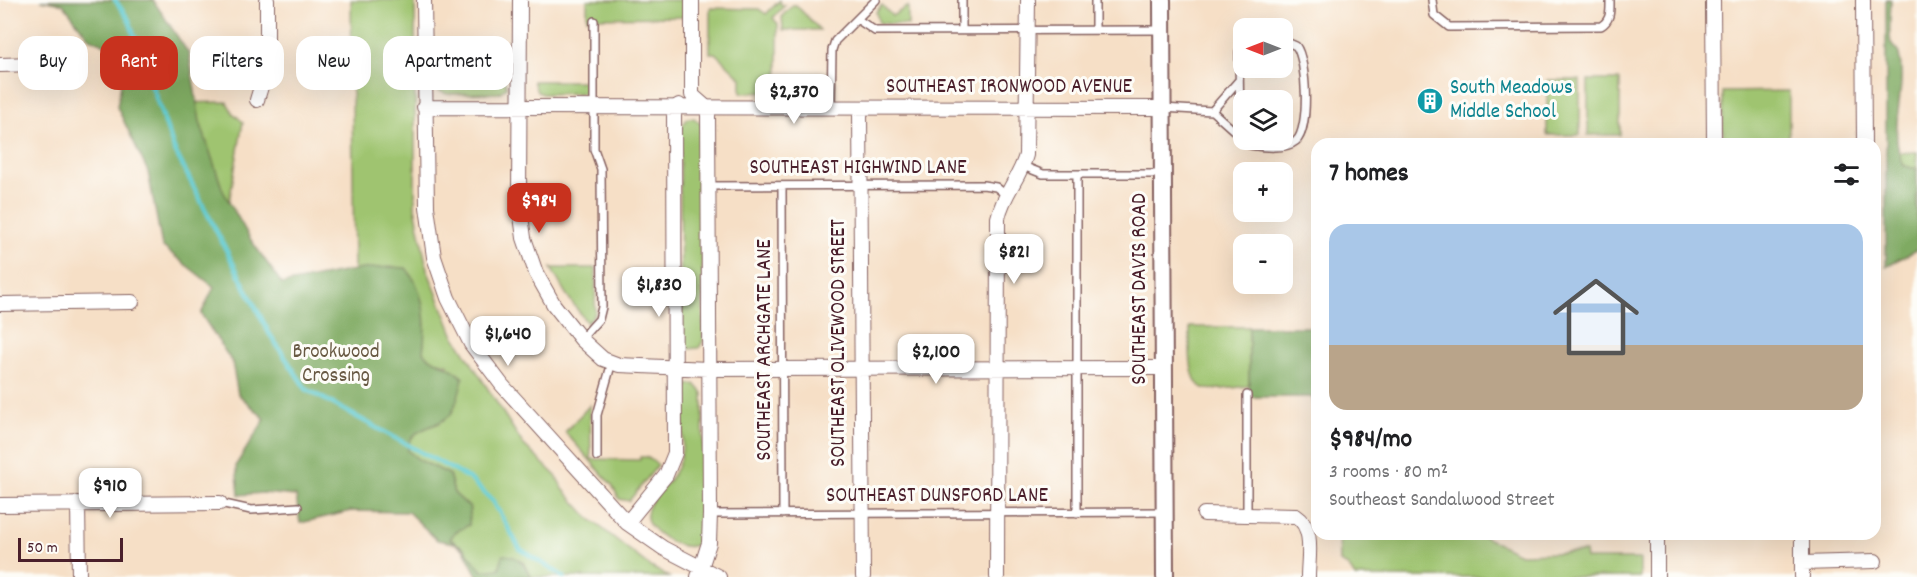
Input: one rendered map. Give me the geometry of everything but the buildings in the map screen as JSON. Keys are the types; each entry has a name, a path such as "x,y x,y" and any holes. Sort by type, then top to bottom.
{"street":[{"path":"257,100 267,67 267,0"},
{"path":"424,0 427,207 434,257 448,298 471,344 502,385 627,523 699,572 719,577"},
{"path":"520,0 519,201 524,238 536,273 554,305 581,339 603,359 626,365 708,369 1164,368"},
{"path":"692,0 692,95 708,109 710,514 709,543 699,572"},
{"path":"997,577 998,218 1005,194 1023,166 1026,155 1028,0"},
{"name":"SOUTHEAST DAVIS ROAD","path":"1162,0 1165,577"},
{"path":"1713,0 1714,138"},
{"path":"1863,0 1864,138"},
{"path":"0,65 18,64"},
{"path":"627,523 666,475 675,453 674,109 692,95"},
{"name":"SOUTHEAST IRONWOOD AVENUE","path":"424,107 1163,108"},
{"name":"SOUTHEAST OLIVEWOOD STREET","path":"860,109 863,577"},
{"path":"0,304 132,302"},
{"path":"0,505 220,502"},
{"path":"78,503 79,577"},
{"path":"1204,514 1284,514 1303,520 1308,532 1308,577"},
{"path":"1657,540 1657,577"},
{"path":"1802,540 1802,577"},
{"path":"1802,563 1875,561"}],"lane":[{"path":"831,109 832,50 835,41 876,0"},
{"path":"962,0 962,30"},
{"path":"1095,0 1095,30"},
{"path":"1432,0 1434,15 1449,27 1552,28 1601,26 1610,16 1610,0"},
{"path":"857,19 874,31 1162,30"},
{"path":"581,339 599,319 602,307 601,169 594,149 594,21"},
{"path":"1293,45 1304,59 1304,122 1301,135 1293,142"},
{"path":"1212,111 1239,80"},
{"path":"1239,80 1239,90"},
{"path":"1163,108 1212,111 1233,130"},
{"path":"1023,166 1042,174 1163,174"},
{"path":"1077,174 1077,513"},
{"name":"SOUTHEAST HIGHWIND LANE","path":"708,186 983,184 996,187 1005,194"},
{"name":"SOUTHEAST ARCHGATE LANE","path":"782,186 783,514"},
{"path":"597,457 597,415 612,362"},
{"path":"1247,395 1247,514"},
{"path":"220,502 251,510 298,507"},
{"name":"SOUTHEAST DUNSFORD LANE","path":"710,514 1164,512"}],"green space":[{"name":"Brookwood Crossing","path":"41,0 153,0 177,36 100,36 100,43 88,37 63,4"},
{"path":"351,0 415,0 415,36 383,36 383,90 415,90 415,207 427,269 453,334 523,444 556,476 563,489 589,518 651,567 669,577 531,577 523,562 491,572 482,571 464,548 450,539 455,532 469,525 470,508 454,493 449,474 419,460 408,451 411,439 418,431 440,423 448,364 429,360 423,352 425,321 406,268 354,271 352,90 371,90 371,36 351,36"},
{"path":"587,0 688,0 688,17 587,18"},
{"path":"780,0 781,5 785,5 773,18 778,24 778,92 741,93 741,78 715,53 710,53 710,8 759,9 766,14"},
{"path":"1886,0 1891,0 1890,38 1899,54 1901,68 1897,125 1899,152 1904,166 1917,169 1917,250 1886,266"},
{"path":"793,5 796,5 820,30 783,30 782,16"},
{"path":"882,5 892,16 908,6 908,25 879,23 876,12"},
{"name":"Brookwood Crossing","path":"178,38 189,54 190,90 195,90 200,122 223,191 251,240 282,284 359,269 406,268 418,287 424,308 423,352 463,378 457,402 451,414 439,423 418,432 409,443 408,451 419,460 449,474 454,493 470,508 469,525 455,532 450,539 464,548 482,571 499,569 503,555 509,555 520,561 531,577 478,577 464,550 454,543 437,540 408,512 351,511 300,523 296,496 263,493 239,495 236,465 265,419 238,394 232,362 201,314 214,287 162,246 148,172 117,107 120,90 178,90"},
{"path":"1547,80 1580,80 1580,135 1547,135"},
{"path":"1588,80 1620,80 1620,135 1588,135"},
{"path":"533,81 589,81 589,93 543,94 537,92"},
{"path":"503,90 499,93 447,94 439,91"},
{"path":"1789,91 1789,138 1723,138 1723,92"},
{"path":"227,102 233,113 243,122 227,214 175,103"},
{"path":"688,118 694,118 702,125 703,341 699,348 686,349 681,342 680,129"},
{"path":"1917,152 1917,169 1904,166 1897,153"},
{"path":"551,268 596,268 595,313 587,323 566,294"},
{"path":"1190,327 1249,327 1249,386 1205,389 1199,386 1192,371"},
{"path":"1249,327 1311,327 1311,397 1249,397"},
{"path":"695,384 703,393 704,530 701,540 694,546 685,546 675,544 656,532 650,525 647,512 652,501 670,480 678,466 683,436 681,393 687,385"},
{"path":"590,405 591,459 640,460 640,457 647,457 658,465 629,501 619,499 612,485 565,432"},
{"path":"1339,540 1491,540 1520,554 1585,552 1586,559 1640,559 1640,577 1355,577 1348,566 1340,562"}],"waterway":[{"path":"115,0 129,20 174,149 269,333 306,389 470,479 493,501 520,549 564,577"}],"place":[{"name":"South Meadows Middle School","path":"1430,101"}]}
